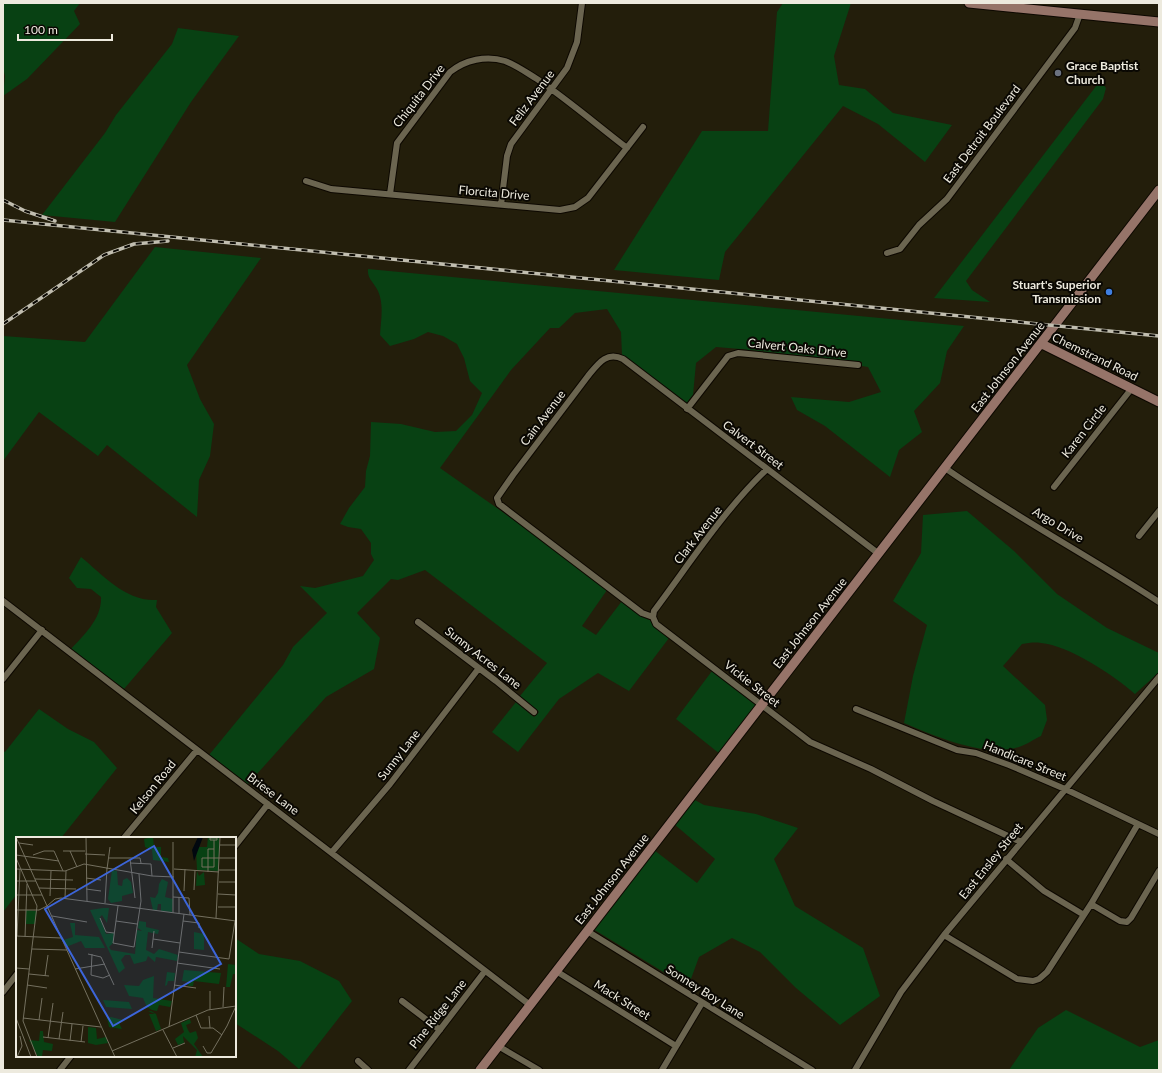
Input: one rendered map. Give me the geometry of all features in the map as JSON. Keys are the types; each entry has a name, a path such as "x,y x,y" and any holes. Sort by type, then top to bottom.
{"main road":[{"path":"969,3 1159,22"},
{"name":"East Johnson Avenue","path":"480,1070 1158,194"},
{"name":"Chemstrand Road","path":"1042,344 1159,402"}],"street":[{"name":"Feliz Avenue","path":"501,205 507,156 511,144 567,68 577,42 582,3"},
{"name":"East Detroit Boulevard","path":"887,252 900,249 919,225 947,199 1075,28 1080,14"},
{"name":"Chiquita Drive","path":"390,194 397,143 444,78 457,66 470,61 485,59 504,61 520,69 552,90 626,148"},
{"name":"Florcita Drive","path":"306,181 325,188 560,210 575,207 588,198 643,127"},
{"name":"Calvert Oaks Drive","path":"687,409 725,360 732,354 738,353 858,365"},
{"name":"Calvert Street","path":"614,356 623,359 878,554"},
{"name":"Cain Avenue","path":"498,501 498,495 600,361 614,356"},
{"name":"Karen Circle","path":"1054,487 1132,388"},
{"name":"Argo Drive","path":"945,468 976,489 1086,555 1159,602"},
{"name":"Clark Avenue","path":"653,617 654,611 716,529 752,484 767,469"},
{"name":"Vickie Street","path":"498,501 642,614 653,617 656,624 810,742 871,769 934,801 1021,842"},
{"path":"1140,536 1159,511"},
{"name":"Briese Lane","path":"3,600 530,1005"},
{"name":"Sunny Acres Lane","path":"418,622 480,668 534,712"},
{"path":"3,679 42,630"},
{"name":"Sunny Lane","path":"332,852 390,784 480,668"},
{"name":"East Ensley Street","path":"855,1070 901,992 944,935 1159,677"},
{"name":"Handicare Street","path":"856,709 957,750 983,755 1065,789 1159,834"},
{"name":"Kelson Road","path":"125,837 197,750"},
{"path":"236,845 268,804"},
{"path":"944,935 1010,976 1025,981 1039,979 1047,972 1092,904 1138,824"},
{"path":"1006,859 1044,891 1084,915"},
{"path":"1092,904 1120,921 1127,922 1131,918 1159,871"},
{"name":"Sonney Boy Lane","path":"587,931 812,1070"},
{"name":"Pine Ridge Lane","path":"409,1070 485,971"},
{"name":"Mack Street","path":"556,971 676,1046"},
{"path":"3,992 16,975"},
{"path":"402,1001 440,1030"},
{"path":"662,1070 702,1003"},
{"path":"498,1046 539,1070"},
{"path":"60,1070 70,1057"},
{"path":"358,1061 368,1070"}],"green space":[{"path":"3,3 80,3 74,11 80,24 27,79 3,96 5,76 3,68"},
{"path":"783,3 851,3 834,56 839,85 865,89 893,113 952,125 925,162 878,124 843,106 725,252 719,280 614,270 702,131 768,131 777,12"},
{"path":"178,28 239,36 191,102 115,222 42,215 105,133 116,115 172,44"},
{"path":"1100,81 1106,88 1103,99 966,281 972,290 990,302 934,298"},
{"path":"155,247 261,258 187,365 200,399 214,424 210,456 199,480 197,517 107,445 98,456 39,412 3,461 3,336 85,342"},
{"path":"368,269 964,326 947,351 940,383 914,411 922,432 899,450 890,477 825,426 797,410 791,397 849,402 881,392 868,367 862,366 862,362 716,347 696,363 693,395 686,404 622,355 621,332 607,309 575,313 559,328 550,328 511,370 440,468 524,527 607,590 582,626 596,635 622,601 640,616 650,620 654,627 669,638 629,691 598,673 559,699 518,752 492,732 516,702 534,717 539,712 520,696 547,663 425,570 398,580 391,579 357,613 380,638 374,669 326,697 248,784 209,755 283,665 293,647 327,613 300,586 315,588 363,576 374,560 371,554 371,543 361,529 340,524 349,508 365,487 366,471 370,456 371,422 401,424 435,432 456,431 472,415 482,393 470,381 464,358 457,344 443,336 428,332 414,339 390,346 380,335 382,312 381,301 378,291 370,278"},
{"path":"967,511 1014,551 1057,594 1107,628 1159,653 1159,671 1157,674 1135,694 1104,670 1064,649 1041,643 1022,644 1003,666 1045,705 1047,720 1041,736 1019,747 1005,750 991,750 960,744 904,723 913,676 927,625 893,601 921,553 923,515"},
{"path":"81,557 125,592 135,597 157,600 156,607 172,633 124,689 71,649 92,625 101,605 101,597 91,589 77,588 69,578"},
{"path":"712,671 757,705 720,754 676,719"},
{"path":"39,709 68,729 94,742 117,768 62,837 16,837 16,895 3,912 3,751 5,752"},
{"path":"693,799 704,805 756,814 798,828 774,859 795,906 863,948 880,996 840,1025 796,988 760,952 732,938 699,957 688,987 593,929 654,850 697,883 715,859 674,824"},
{"path":"236,939 259,954 300,961 339,981 352,1001 299,1069 278,1051 236,1024"},
{"path":"1066,1010 1140,1047 1159,1040 1159,1070 1009,1070 1038,1028"}],"railway":[{"path":"3,200 25,211 55,221"},
{"path":"3,220 1159,336"},
{"path":"3,324 104,255 134,244 168,241"}],"place":[{"name":"Grace Baptist Church","path":"1058,73"},
{"name":"Stuart's Superior Transmission","path":"1109,292"}]}
